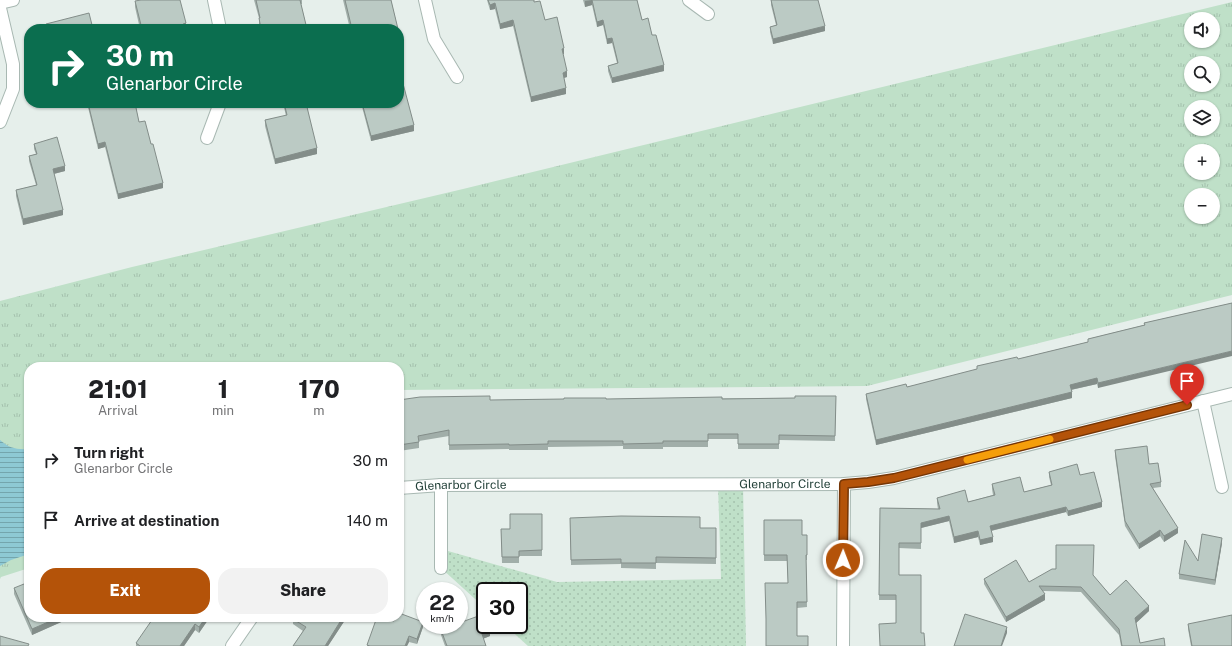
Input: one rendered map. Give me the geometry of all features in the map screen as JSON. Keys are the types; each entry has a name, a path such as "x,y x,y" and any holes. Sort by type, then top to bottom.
{"street":[{"path":"214,0 219,24"},
{"path":"425,0 434,39 457,77"},
{"path":"689,0 708,14"},
{"path":"0,122 13,89 13,64 4,3"},
{"path":"207,138 218,108"},
{"name":"Glenarbor Circle","path":"404,488 441,485 844,484 868,482 894,478 1232,394"},
{"path":"1203,401 1222,487"},
{"path":"843,646 844,484"},
{"path":"441,485 441,568"},
{"path":"232,646 249,622"}],"green space":[{"path":"1232,2 1232,295 867,386 404,390 404,362 24,362 24,570 1,577 0,579 0,301 132,267 463,189 1184,14 1184,48 1220,48 1220,12 1191,12"},
{"path":"743,484 746,646 528,646 515,634 528,634 528,582 476,582 476,600 468,593 468,582 456,582 441,568 441,549 557,582 721,579 718,485"}],"water":[{"path":"0,440 13,448 24,449 24,556 0,566"}],"building":[{"path":"180,0 186,23 141,24 135,1"},
{"path":"256,0 300,0 306,24 260,24"},
{"path":"345,0 391,0 397,24 351,24"},
{"path":"488,0 540,1 545,20 557,17 564,48 562,49 567,71 563,73 566,88 531,97 513,20 500,24 495,3 490,5"},
{"path":"592,0 637,0 642,20 648,18 652,35 656,35 664,65 612,78 608,66 618,63 612,38 607,39 603,20 597,22"},
{"path":"771,0 818,0 825,26 773,39 770,27 777,25"},
{"path":"89,13 92,24 46,24"},
{"path":"404,87 414,125 371,136 363,108 404,108"},
{"path":"89,108 136,108 139,122 145,121 151,144 153,144 163,183 118,194 105,142 98,144"},
{"path":"285,108 307,108 317,148 275,159 265,120 287,115"},
{"path":"57,137 65,166 53,169 63,210 23,219 16,190 37,185 29,156 37,154 34,144"},
{"path":"1232,303 1232,351 1098,383 1097,378 1070,385 1072,392 876,440 866,394 906,384 907,387 977,369 977,366 1017,357 1018,359 1088,342 1088,339 1145,325 1144,323"},
{"path":"490,396 490,400 722,397 722,399 836,396 835,436 779,435 779,444 738,444 738,434 708,434 708,441 663,441 663,443 623,444 623,441 548,441 548,444 449,445 449,430 418,436 419,442 404,444 404,399 420,397"},
{"path":"1147,446 1149,464 1158,463 1161,482 1150,484 1178,528 1164,536 1160,530 1139,544 1125,521 1115,450"},
{"path":"1077,464 1080,475 1094,472 1102,502 1068,511 1066,507 990,526 993,537 980,540 978,531 954,537 949,516 921,523 921,543 899,543 899,575 921,575 921,633 924,633 925,646 880,646 879,624 896,623 896,595 879,595 880,508 940,509 937,498 965,490 968,502 995,495 992,484 1020,477 1024,492 1052,485 1049,472"},
{"path":"510,514 542,514 542,550 519,551 519,557 502,557 501,529 510,529"},
{"path":"621,516 700,517 700,528 716,528 716,558 656,557 656,563 621,563 621,559 571,560 570,518"},
{"path":"764,520 802,520 802,535 807,535 807,602 797,602 797,636 808,636 808,646 766,646 765,583 788,583 787,555 764,555"},
{"path":"1202,534 1222,538 1215,580 1179,574 1185,540 1198,561"},
{"path":"1056,545 1094,545 1093,575 1110,595 1126,580 1149,606 1135,618 1140,643 1164,638 1165,646 1122,646 1119,629 1081,587 1039,586 1045,594 1006,617 984,579 1016,560 1029,582 1052,569 1056,569"},
{"path":"24,584 24,611 14,588"},
{"path":"965,614 1007,627 1001,646 954,646"},
{"path":"404,615 416,619 416,634 419,634 417,639 409,636 405,646 367,645 375,622 404,622"},
{"path":"1232,615 1232,646 1192,646 1188,624"},
{"path":"476,617 476,634 482,634 486,646 447,646 442,634 468,634 468,620"},
{"path":"29,622 48,622 32,629"},
{"path":"151,622 202,622 199,627 195,624 180,646 140,646 136,643"},
{"path":"298,622 340,622 325,646 293,646 306,627"},
{"path":"0,636 29,644 28,646 0,646"}],"slow traffic":[{"path":"967,460 1050,439"}],"route":[{"path":"843,560 844,484 894,478 1187,405"}]}
